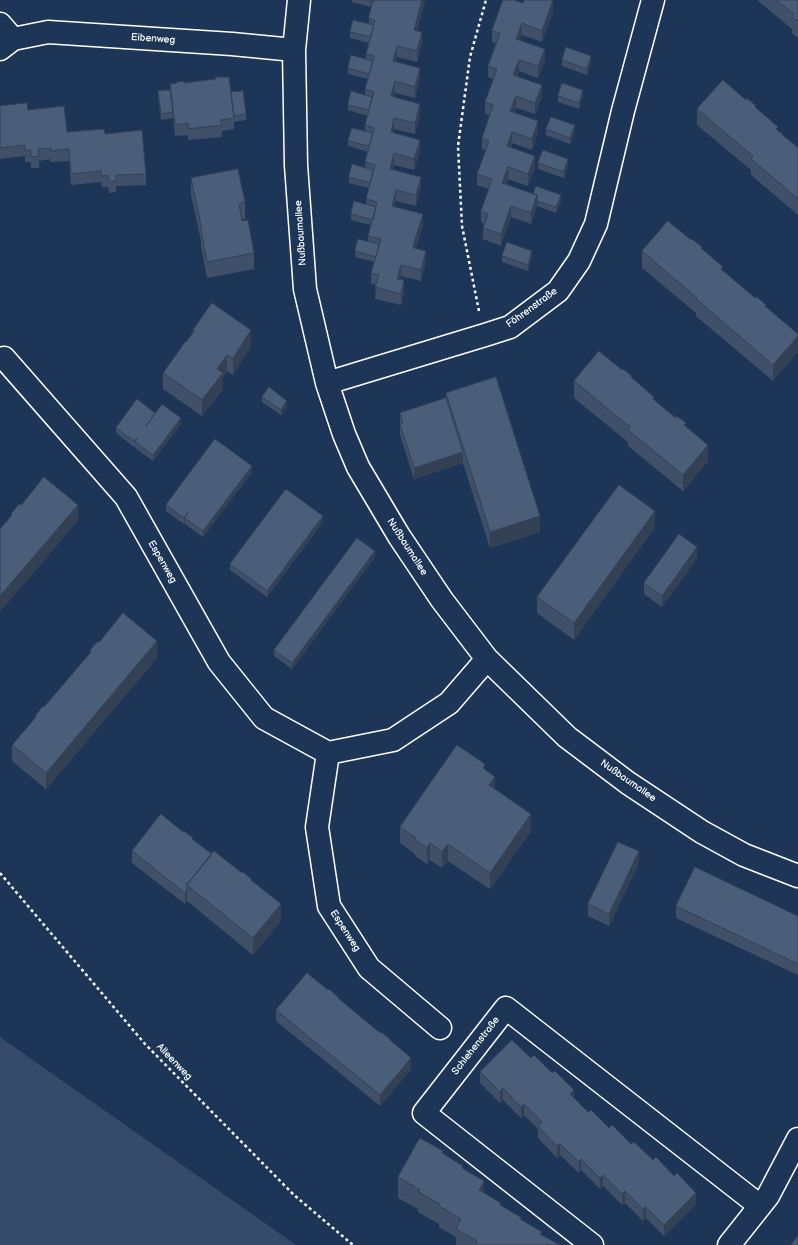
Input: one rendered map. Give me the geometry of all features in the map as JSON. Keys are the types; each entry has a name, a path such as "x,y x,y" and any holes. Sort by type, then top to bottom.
{"street":[{"name":"Nußbaumallee","path":"300,0 294,50 296,165 305,289 328,383 344,434 358,467 399,536 442,600 487,659 567,737 628,783 702,832 744,855 798,876"},
{"name":"Föhrenstraße","path":"328,383 485,336 510,327 558,292 580,261 596,224 623,110 653,0"},
{"name":"Eibenweg","path":"4,37 48,32 232,44 294,50"},
{"name":"Espenweg","path":"4,358 126,497 219,662 264,718 328,753 317,827 329,906 369,968 440,1028"},
{"path":"328,753 393,740 449,702 487,659"},
{"name":"Schlehenstraße","path":"592,1245 424,1113 506,1008 760,1206"},
{"path":"729,1245 768,1196 798,1139"}],"path":[{"path":"485,336 462,226 458,146 470,57 486,0"},
{"name":"Alleenweg","path":"0,873 146,1044 294,1195 354,1245"}],"shaded area":[{"path":"0,1037 296,1245 0,1245"}],"building":[{"path":"373,0 422,0 414,30 422,32 417,51 397,46 393,61 420,68 415,87 395,81 391,96 420,104 415,123 394,118 391,132 420,140 414,159 394,153 390,169 421,177 416,195 396,190 392,206 423,214 413,246 414,248 426,251 421,270 401,265 397,279 404,280 401,294 375,287 379,275 371,273 381,239 368,236 377,202 366,199 375,165 365,162 374,128 365,125 374,92 365,89 374,56 366,54 375,20 369,18"},
{"path":"503,0 514,0 523,3 524,0 553,0 542,31 522,23 516,39 545,49 538,66 519,60 513,75 542,85 535,103 516,96 510,111 538,121 532,139 512,132 507,146 535,156 528,174 508,167 502,183 537,195 531,213 511,206 501,234 483,228 488,214 481,211 492,179 477,174 489,141 482,138 493,105 485,102 497,69 488,66 500,33 492,31"},
{"path":"776,0 798,0 798,22 792,16 794,14"},
{"path":"353,20 374,25 371,37 350,32"},
{"path":"566,47 591,56 587,69 562,60"},
{"path":"351,55 373,61 369,74 348,68"},
{"path":"215,77 229,77 234,118 221,120 222,125 188,129 188,123 175,125 170,84 184,81 184,83 216,79"},
{"path":"723,80 746,100 747,98 756,106 755,107 778,127 776,129 798,148 798,199 751,159 753,156 697,109"},
{"path":"562,83 583,90 579,103 558,96"},
{"path":"170,90 173,112 161,114 158,91"},
{"path":"243,91 246,114 234,116 231,92"},
{"path":"351,91 372,97 369,110 348,105"},
{"path":"27,103 28,110 64,106 67,132 104,129 105,134 142,130 146,174 116,175 116,181 109,182 108,175 102,176 101,171 71,174 69,149 50,151 51,148 38,149 39,156 31,157 31,150 25,151 25,145 0,148 0,106"},
{"path":"551,117 575,125 570,138 546,129"},
{"path":"352,128 373,133 369,146 348,141"},
{"path":"543,150 568,159 564,172 538,163"},
{"path":"352,164 373,170 370,183 349,177"},
{"path":"238,169 245,202 239,204 242,221 248,220 254,253 207,262 191,178"},
{"path":"536,186 561,195 556,207 537,201 537,195 533,194"},
{"path":"354,201 376,207 373,220 351,214"},
{"path":"668,221 702,247 701,248 723,267 721,269 755,298 757,297 766,305 765,306 798,334 798,336 773,365 642,251"},
{"path":"358,239 379,244 376,257 355,251"},
{"path":"507,242 532,251 528,265 502,256"},
{"path":"212,303 251,330 233,358 227,355 217,369 223,373 202,400 163,373 195,330 193,330"},
{"path":"599,351 622,370 623,369 632,376 631,377 654,397 653,399 676,418 677,416 686,423 684,425 708,445 683,475 628,430 630,427 574,381"},
{"path":"496,377 540,516 490,532 446,393"},
{"path":"269,387 287,401 281,410 262,397"},
{"path":"446,398 463,452 414,468 400,424 403,423 400,413"},
{"path":"137,399 155,413 146,426 162,404 181,418 153,455 135,442 137,438 134,441 116,428"},
{"path":"215,439 252,466 203,531 185,518 188,512 184,518 166,505"},
{"path":"44,477 78,505 0,596 0,529 19,504 21,505"},
{"path":"619,485 655,511 574,623 537,597"},
{"path":"286,489 323,516 267,591 230,564"},
{"path":"679,534 697,547 662,596 644,583"},
{"path":"357,538 375,551 292,663 274,650"},
{"path":"123,613 157,641 46,773 12,745 36,717 35,716 43,706 44,707 91,652 90,650 98,641 99,642"},
{"path":"457,745 485,764 483,768 495,777 489,785 531,814 490,873 448,844 442,852 430,843 427,848 400,827"},
{"path":"161,814 212,854 187,885 187,890 185,893 132,851"},
{"path":"618,842 639,851 609,914 588,904"},
{"path":"214,851 242,873 243,872 281,904 253,938 187,885"},
{"path":"695,867 798,916 798,964 676,906"},
{"path":"307,973 328,990 329,989 411,1058 380,1095 276,1010"},
{"path":"512,1040 531,1058 534,1055 552,1073 555,1071 574,1090 570,1094 588,1112 591,1110 609,1128 612,1125 631,1144 634,1142 653,1160 656,1157 674,1176 677,1173 696,1193 664,1225 646,1207 643,1209 625,1191 622,1194 603,1175 600,1178 581,1159 579,1162 560,1144 557,1146 538,1126 542,1122 524,1104 521,1107 503,1088 500,1092 480,1072"},
{"path":"420,1138 443,1151 442,1153 463,1166 462,1168 484,1181 479,1190 522,1218 520,1219 542,1232 540,1234 560,1245 479,1245 476,1243 477,1241 456,1229 461,1219 439,1206 440,1204 418,1192 420,1190 398,1177"},
{"path":"798,1236 798,1245 791,1245"}]}
